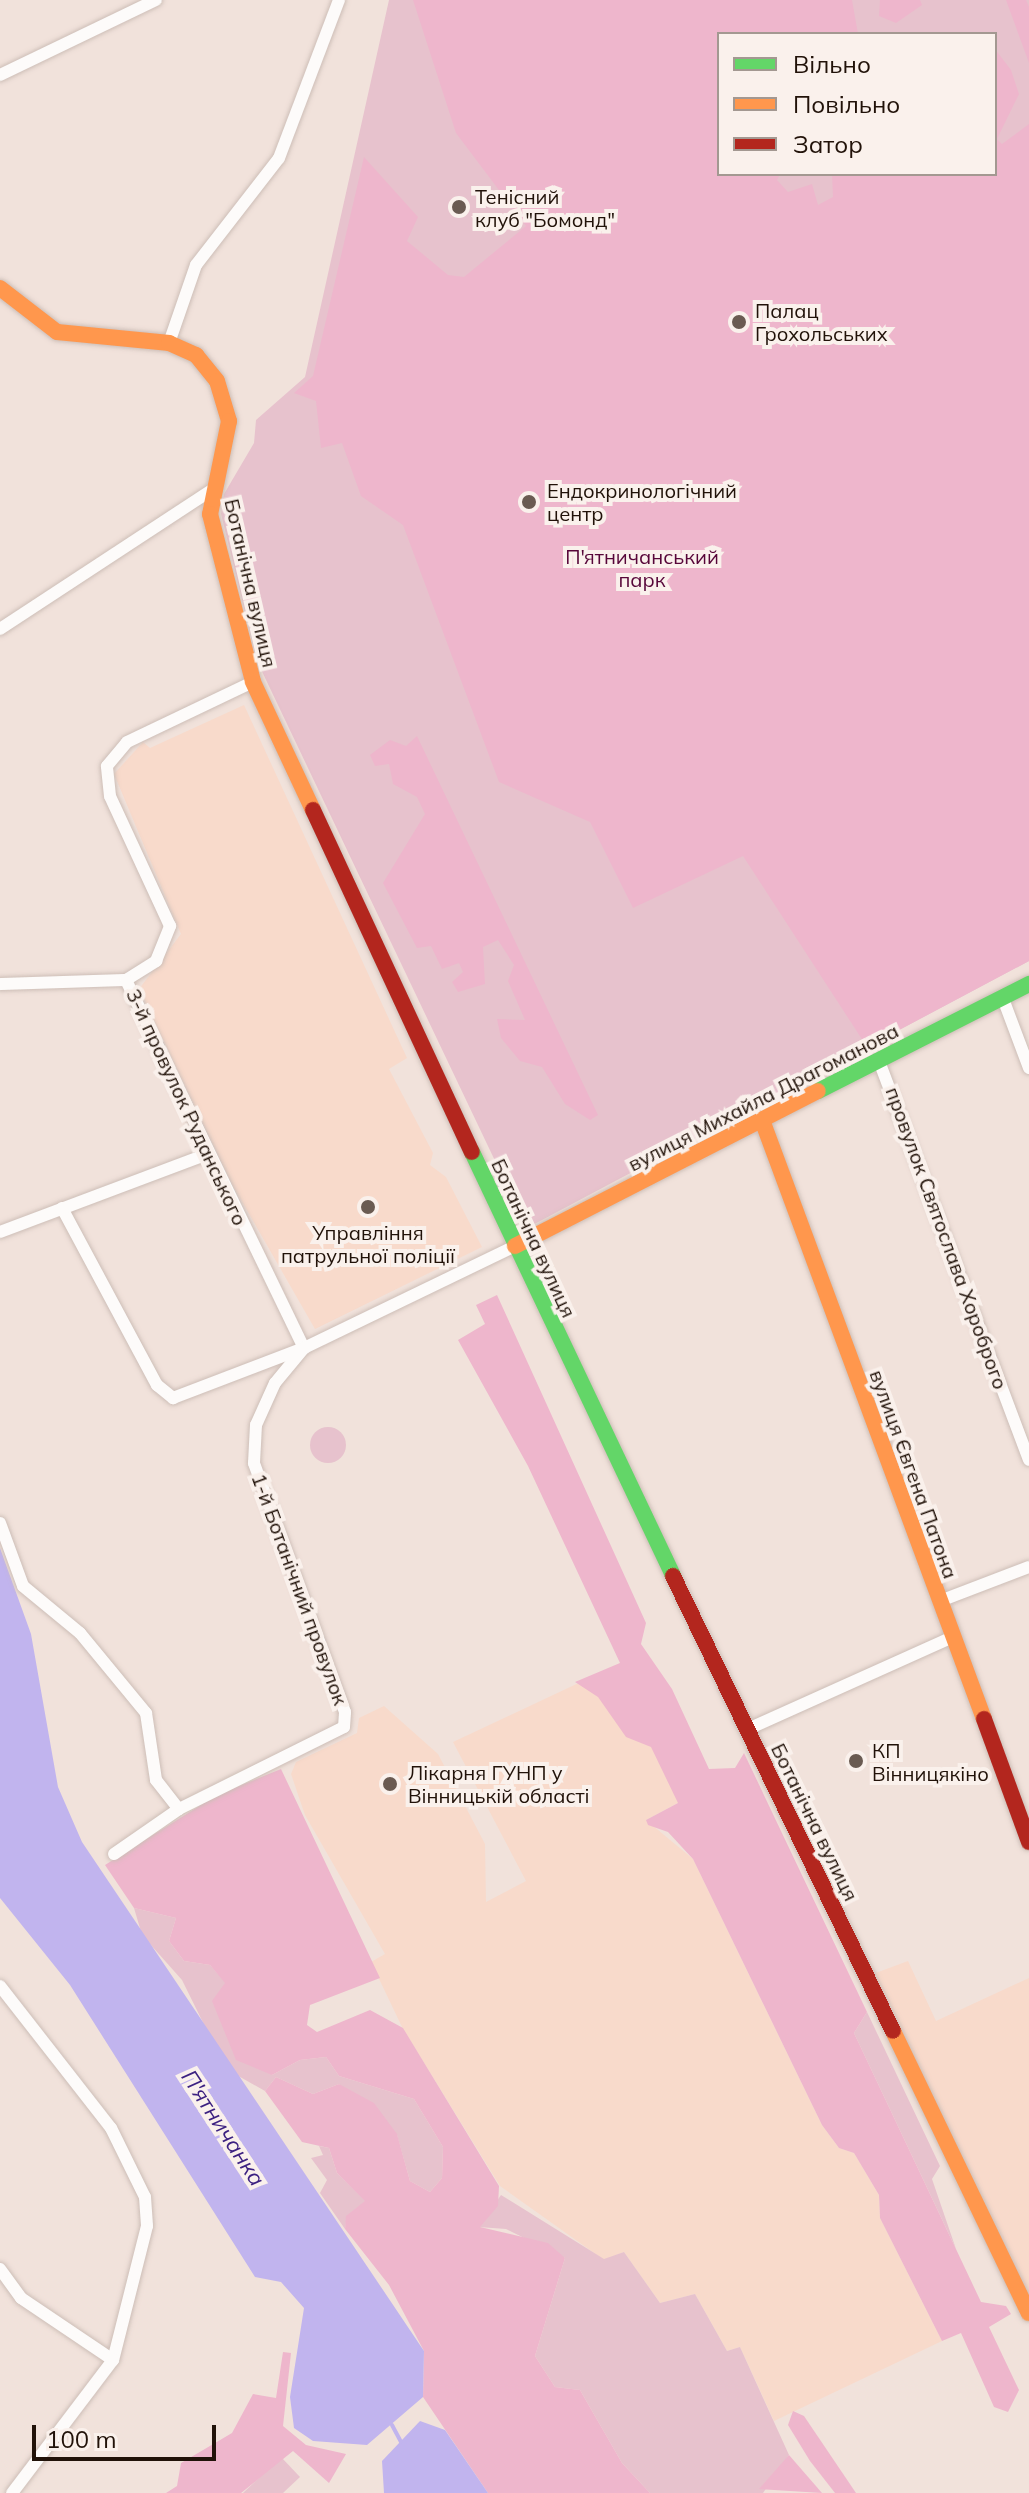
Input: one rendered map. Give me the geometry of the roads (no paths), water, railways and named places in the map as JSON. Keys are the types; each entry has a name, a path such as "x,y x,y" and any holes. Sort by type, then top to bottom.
{"street":[{"path":"0,75 156,0"},
{"path":"169,343 196,265 279,158 339,0"},
{"name":"Ботанічна вулиця","path":"0,288 57,332 169,343 208,366 226,402 227,444 210,491 253,682 515,1246 1029,2313"},
{"path":"0,629 210,491"},
{"path":"126,980 156,961 170,926 110,796 107,766 127,742 253,682"},
{"name":"3-й провулок Руданського","path":"0,984 126,980 207,1154 304,1348"},
{"name":"вулиця Михайла Драгоманова","path":"515,1246 1029,984"},
{"path":"1002,996 1029,1068"},
{"name":"провулок Святослава Хороброго","path":"879,1061 1029,1460"},
{"name":"вулиця Євгена Патона","path":"762,1120 1029,1842"},
{"path":"0,1232 207,1154"},
{"name":"1-й Ботанічний провулок","path":"62,1208 165,1395 188,1396 304,1348 515,1246"},
{"name":"1-й Ботанічний провулок","path":"114,1854 179,1809 334,1736 345,1712 254,1463 256,1425 275,1383 304,1348"},
{"path":"0,1523 23,1586 80,1633 146,1713 156,1780 179,1809"},
{"path":"940,1601 1029,1567"},
{"path":"748,1729 953,1637"},
{"path":"0,1986 111,2128 145,2197 147,2226 113,2360 12,2493"},
{"path":"0,2269 21,2298 113,2360"}],"water":[{"path":"0,1548 31,1634 58,1787 82,1842 424,2351 423,2397 367,2445 313,2441 294,2428 290,2397 304,2308 281,2282 255,2277 70,1985 0,1898"},
{"path":"420,2421 445,2430 488,2493 384,2493 382,2461"}],"waterway":[{"name":"П'ятничанка","path":"392,2425 401,2442"}],"place":[{"name":"Тенісний клуб \"Бомонд\"","path":"459,207"},
{"name":"Палац Грохольських","path":"739,322"},
{"name":"Ендокринологічний центр","path":"529,502"},
{"name":"Управління патрульної поліції","path":"368,1207"},
{"name":"КП Вінницякіно","path":"856,1761"},
{"name":"Лікарня ГУНП у Вінницькій області","path":"390,1784"}],"park label":[{"name":"П'ятничанський парк","path":"642,568"}]}
